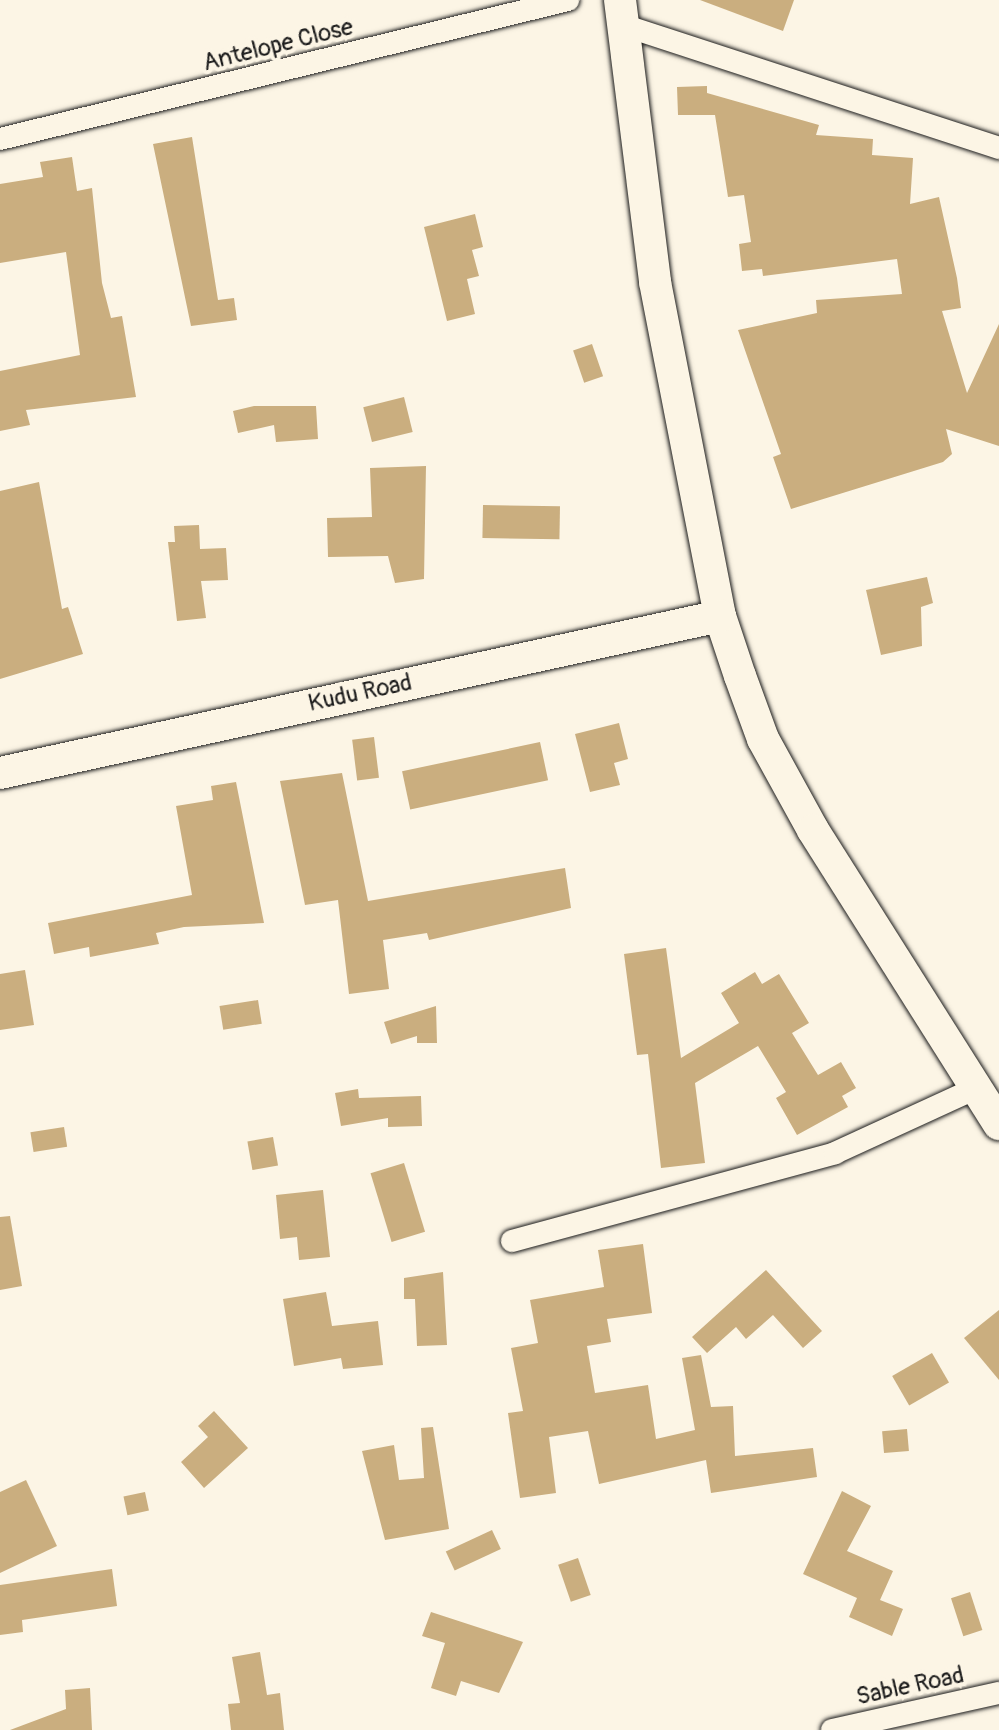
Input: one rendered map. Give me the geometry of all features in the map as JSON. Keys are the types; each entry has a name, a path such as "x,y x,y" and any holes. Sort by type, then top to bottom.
{"street":[{"name":"Antelope Close","path":"0,139 568,0"},
{"path":"999,148 622,12 655,282 720,616 763,739 974,1089 999,1124"},
{"name":"Kudu Road","path":"0,773 720,616"},
{"path":"512,1241 835,1153 974,1089"},
{"name":"Sable Road","path":"832,1730 999,1693"}],"building":[{"path":"700,0 794,0 783,31"},
{"path":"707,86 707,93 819,125 816,135 873,139 872,155 913,158 910,204 939,197 961,308 942,311 967,393 999,324 999,446 946,429 952,454 943,462 791,509 773,457 781,454 738,330 817,313 816,300 902,294 897,259 763,276 762,269 742,271 739,244 751,242 744,195 728,197 715,115 678,115 677,87"},
{"path":"192,137 218,300 234,298 237,320 191,326 153,144"},
{"path":"72,157 77,191 92,188 102,283 111,318 122,316 136,397 26,410 30,425 0,431 0,371 80,355 66,252 0,263 0,184 43,177 40,162"},
{"path":"475,214 483,247 472,250 479,276 467,279 475,314 447,321 424,227"},
{"path":"592,344 603,376 584,383 573,351"},
{"path":"404,397 413,432 372,442 363,407"},
{"path":"254,406 316,406 318,439 276,442 274,425 238,433 233,411"},
{"path":"426,466 424,579 395,583 388,556 328,557 327,518 372,517 370,468"},
{"path":"39,482 62,609 68,607 83,654 0,679 0,491"},
{"path":"483,505 560,506 559,539 482,538"},
{"path":"199,525 200,549 226,548 228,580 201,581 206,618 177,621 168,542 175,542 174,526"},
{"path":"927,577 933,603 921,607 922,646 881,655 866,590"},
{"path":"619,723 628,759 614,763 620,785 590,792 575,734"},
{"path":"374,737 379,778 357,780 352,740"},
{"path":"540,742 548,780 410,809 402,771"},
{"path":"342,773 368,901 565,868 571,908 429,940 427,933 383,940 389,989 349,994 338,900 305,905 280,781"},
{"path":"236,782 264,923 184,927 156,933 159,944 90,957 89,947 54,954 48,923 192,895 176,806 213,800 211,786"},
{"path":"666,948 681,1058 739,1023 721,993 755,972 762,984 779,974 809,1023 792,1033 818,1075 841,1062 856,1088 842,1096 848,1107 797,1135 776,1098 786,1092 758,1046 695,1083 705,1163 661,1168 648,1054 637,1055 624,954"},
{"path":"25,970 34,1025 0,1030 0,974"},
{"path":"258,1000 262,1024 223,1030 219,1006"},
{"path":"436,1006 437,1043 417,1043 417,1036 391,1044 384,1022"},
{"path":"358,1089 359,1098 421,1096 422,1126 388,1127 388,1118 341,1126 335,1093"},
{"path":"64,1127 67,1147 34,1152 30,1132"},
{"path":"273,1137 278,1166 252,1170 247,1142"},
{"path":"404,1163 425,1232 392,1242 371,1173"},
{"path":"323,1190 330,1257 299,1260 297,1237 280,1239 276,1195"},
{"path":"10,1216 22,1286 0,1290 0,1217"},
{"path":"643,1244 652,1313 607,1319 611,1342 587,1346 595,1393 648,1385 656,1439 695,1430 682,1358 701,1355 711,1407 733,1406 735,1456 813,1448 817,1477 711,1493 706,1460 599,1484 588,1431 549,1437 556,1493 520,1498 508,1413 523,1411 511,1348 538,1343 530,1300 604,1287 598,1250"},
{"path":"766,1270 822,1331 803,1348 773,1315 746,1339 736,1327 707,1353 692,1337"},
{"path":"443,1272 447,1345 417,1346 415,1299 404,1299 404,1278"},
{"path":"326,1292 332,1326 378,1321 383,1365 343,1369 341,1358 294,1366 283,1299"},
{"path":"999,1310 999,1380 964,1338"},
{"path":"932,1353 949,1382 909,1405 892,1376"},
{"path":"214,1411 248,1448 204,1488 181,1462 208,1437 198,1426"},
{"path":"433,1427 449,1529 385,1540 362,1451 394,1445 399,1480 424,1478 421,1428"},
{"path":"907,1429 909,1451 884,1453 882,1431"},
{"path":"26,1480 57,1546 0,1573 0,1492"},
{"path":"842,1491 871,1506 847,1551 893,1571 880,1600 903,1609 892,1636 849,1617 857,1598 803,1574"},
{"path":"145,1492 149,1511 127,1515 123,1497"},
{"path":"492,1530 501,1549 455,1571 446,1552"},
{"path":"578,1558 591,1595 571,1602 558,1565"},
{"path":"112,1569 117,1606 22,1620 23,1632 0,1635 0,1585"},
{"path":"970,1592 982,1630 963,1636 951,1598"},
{"path":"431,1612 523,1642 499,1693 461,1681 456,1696 431,1688 445,1643 422,1636"},
{"path":"260,1652 267,1695 280,1693 284,1730 231,1730 228,1704 240,1703 232,1657"},
{"path":"90,1688 92,1730 10,1730 66,1709 65,1690"}]}
